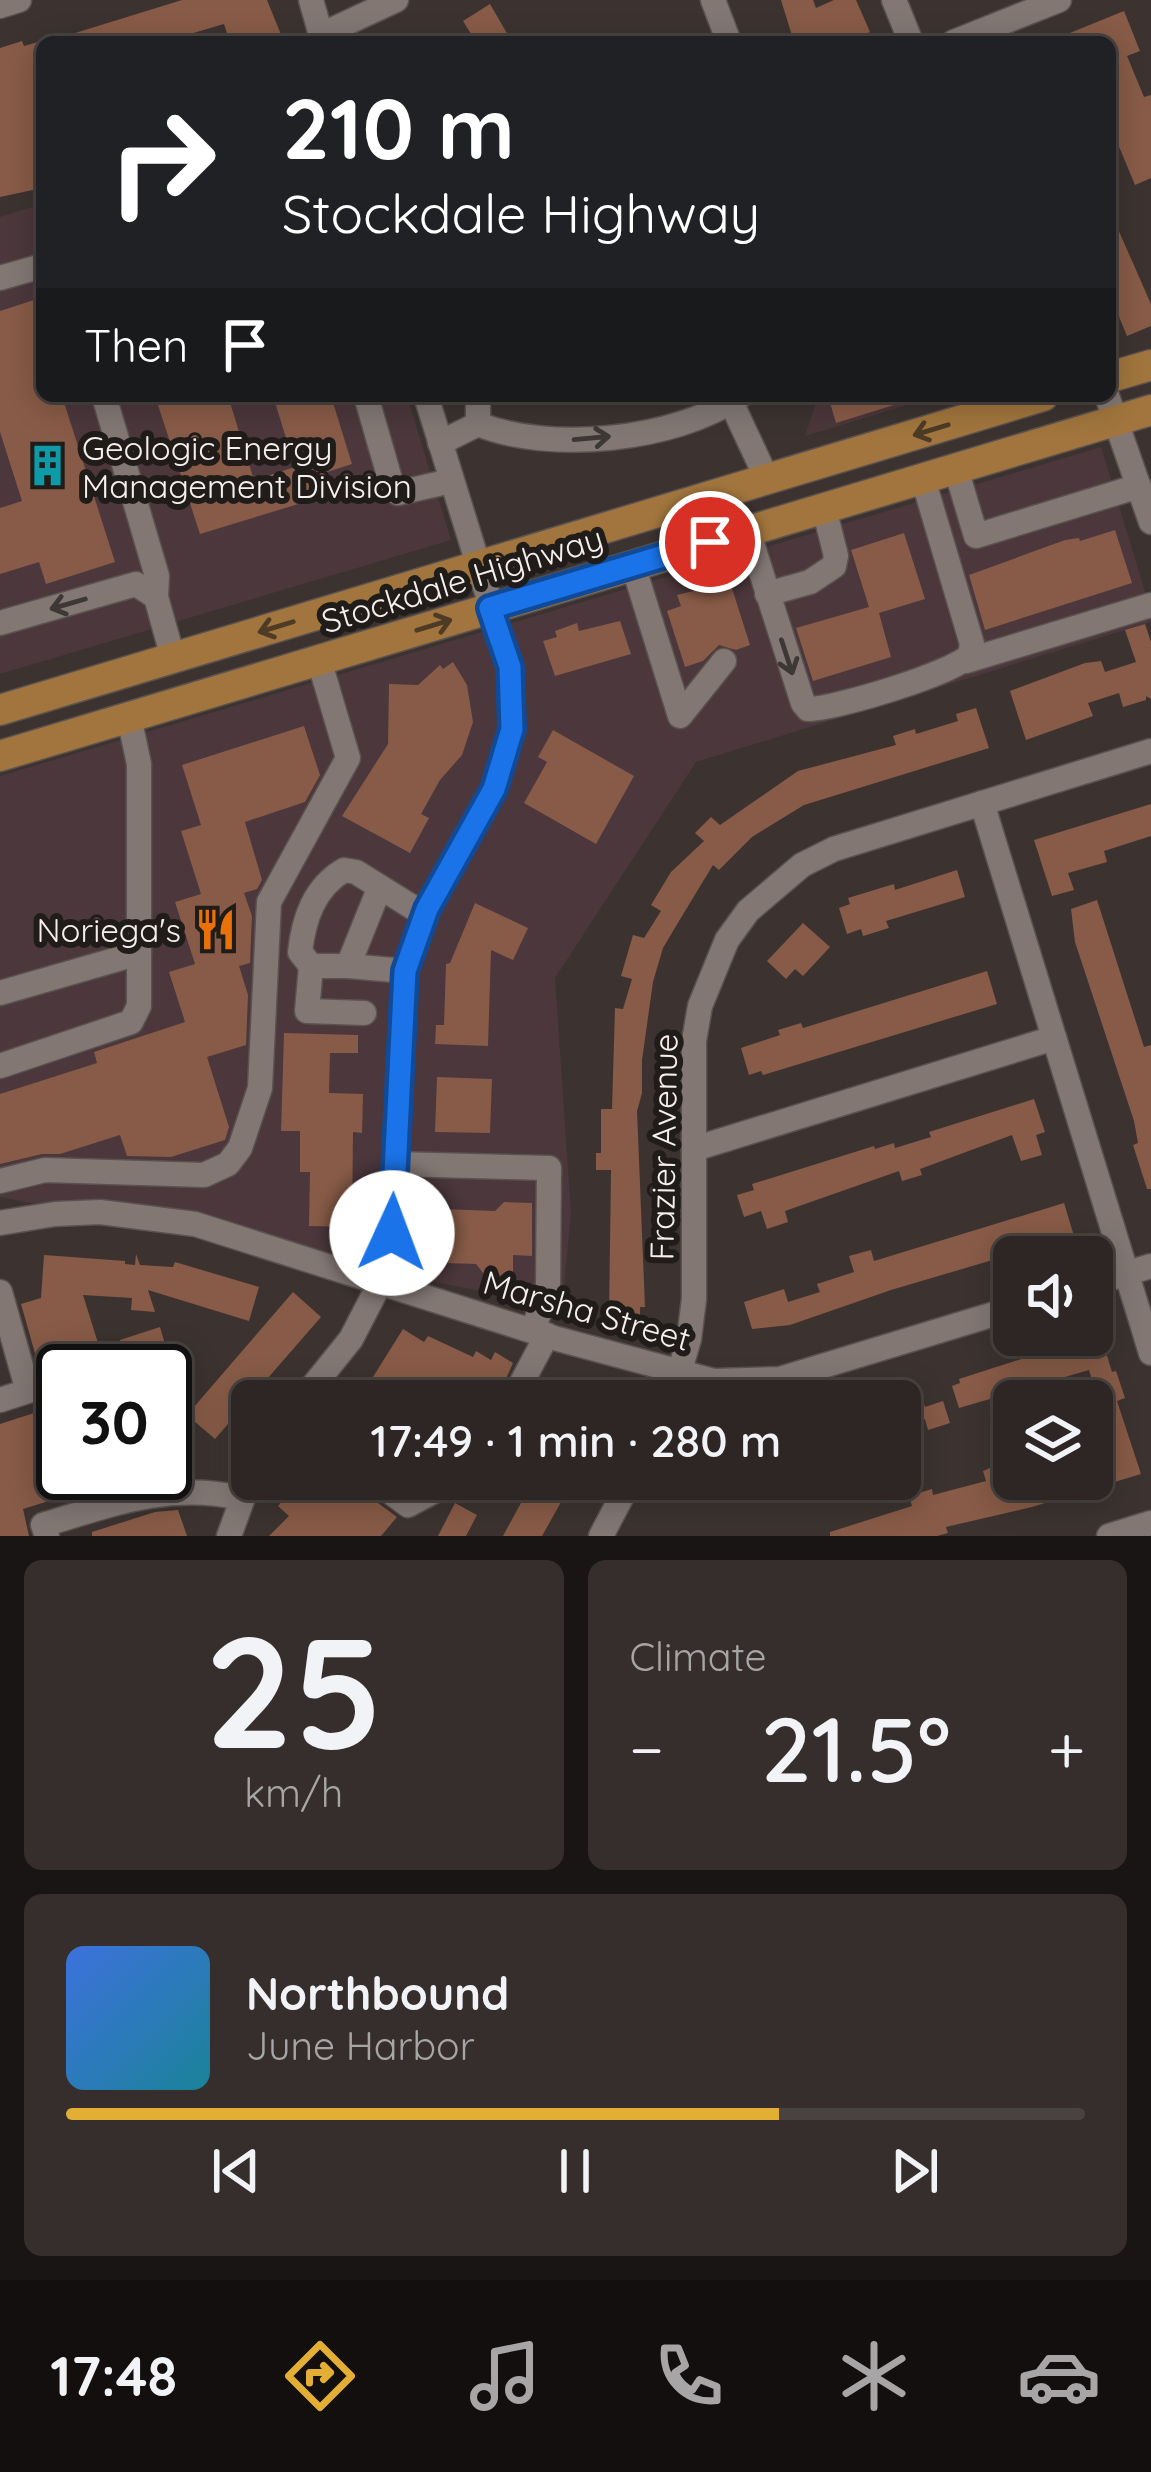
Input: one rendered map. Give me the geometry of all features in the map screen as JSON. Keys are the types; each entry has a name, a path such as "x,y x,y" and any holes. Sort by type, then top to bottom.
{"main road":[{"path":"1116,375 1151,365"},
{"name":"Stockdale Highway","path":"0,756 319,660 483,587 767,479 1023,402"},
{"name":"Stockdale Highway","path":"0,710 173,658 483,587 633,565 956,469 1112,408 1151,410"}],"street":[{"path":"0,6 19,0"},
{"path":"311,0 321,36"},
{"path":"326,36 396,0"},
{"path":"712,0 727,36"},
{"path":"894,0 909,36"},
{"path":"969,36 1059,0"},
{"path":"0,278 36,268"},
{"path":"0,623 146,591 157,576 106,402"},
{"path":"368,402 398,493 451,481"},
{"path":"318,1380 351,1339 381,1281 392,1233 405,971 425,915 494,789 509,744 514,700 510,667 428,402"},
{"path":"478,402 478,424"},
{"path":"440,443 478,424 535,440 611,437 692,418 729,402"},
{"path":"737,402 767,479"},
{"path":"1112,408 1151,522"},
{"path":"956,469 976,536 1139,486"},
{"path":"923,479 972,644 966,661"},
{"path":"767,594 810,582 834,566 836,556 824,508"},
{"path":"748,531 808,710 1151,605"},
{"path":"633,565 680,716 724,661"},
{"path":"146,591 173,658"},
{"path":"0,1181 45,1170 204,1174 228,1164 239,1148 260,1088 269,902 348,758 319,660"},
{"path":"0,1066 131,1022 139,1006 139,764 129,717"},
{"name":"Frazier Avenue","path":"678,1380 694,1299 694,1041 700,1006 719,956 748,911 802,865 834,849 1151,751"},
{"path":"982,802 1054,1038 1139,1269 1151,1353"},
{"path":"364,1013 307,1011 311,966 300,952 311,906 328,880 344,870 356,872 425,915"},
{"path":"348,966 379,889"},
{"path":"0,993 139,953"},
{"path":"311,966 405,971"},
{"path":"694,1149 1054,1038"},
{"path":"395,1164 549,1168 548,1286 540,1333 521,1380"},
{"name":"Marsha Street","path":"0,1223 55,1214 145,1215 195,1224 540,1333 715,1381 780,1379 993,1314"},
{"path":"0,1292 28,1391 0,1400"},
{"path":"47,1536 44,1525 172,1490 231,1496"},
{"path":"230,1536 240,1500"},
{"path":"602,1536 621,1500"},
{"path":"1109,1536 1151,1523"}],"shaded area":[{"path":"36,206 36,402 409,402 451,540 0,674 0,217"},
{"path":"816,402 917,402 805,436"},
{"path":"1101,447 1151,622 696,762 555,978 571,1213 562,1307 0,1197 0,776"}],"building":[{"path":"182,0 267,0 282,36 228,36 224,24 183,36 65,36"},
{"path":"781,0 813,0 816,8 834,0 856,0 870,32 861,36 792,36"},
{"path":"490,4 509,36 472,36 463,21"},
{"path":"1124,11 1140,51 1127,56 1144,97 1151,95 1151,178 1135,185 1116,139 1116,36 1062,36"},
{"path":"22,41 24,46 36,43 36,189 0,197 0,48"},
{"path":"1116,225 1151,304 1151,326 1127,336 1116,309"},
{"name":"Geologic Energy Management Division","path":"34,300 36,402 64,402 115,562 46,584 39,562 0,574 0,508 22,501 0,432 0,311"},
{"path":"157,402 230,402 254,480 295,467 275,402 333,402 352,464 312,477 318,498 200,534"},
{"path":"830,402 904,402 836,423"},
{"path":"1115,530 1132,583 985,630 969,575 1065,540 1080,541"},
{"path":"904,533 925,599 879,613 891,657 813,681 796,628 869,607 851,550"},
{"path":"730,582 750,645 736,650 719,645 703,661 685,667 667,611 681,606 677,595"},
{"path":"620,621 631,654 555,676 543,641 577,623 579,631"},
{"path":"1145,624 1151,642 1151,699 1146,696 1146,700 1123,707 1119,693 1088,703 1093,716 1026,740 1010,691 1085,663 1101,661 1105,672 1136,662 1125,630"},
{"path":"453,662 467,685 473,722 462,755 440,780 421,814 429,818 410,853 342,816 388,744 389,684 418,685 440,665 443,669"},
{"path":"976,708 989,748 804,805 752,837 719,870 713,865 679,921 663,948 653,982 637,1111 645,1307 640,1307 640,1318 609,1318 611,1170 596,1170 596,1153 601,1153 601,1109 612,1109 615,1008 623,1009 632,979 621,976 633,935 644,938 661,911 651,905 671,872 704,841 695,833 711,817 720,825 798,771 896,745 893,736 958,721 956,714"},
{"path":"304,726 320,775 305,802 245,822 262,880 257,889 244,893 252,916 250,963 239,966 248,995 246,1045 207,1057 229,1127 225,1140 171,1157 127,1156 120,1135 60,1154 0,1164 0,1094 97,1063 94,1052 185,1022 169,972 195,964 175,902 201,894 181,831 201,825 182,765"},
{"path":"553,730 634,776 596,844 524,803 547,762 538,757"},
{"path":"1151,804 1151,836 1104,851 1107,862 1068,873 1074,890 1052,896 1034,840"},
{"path":"957,870 965,897 886,921 889,928 863,936 861,929 847,934 839,908 850,904 848,898 894,884 895,890"},
{"path":"1097,900 1144,1047 1151,1045 1151,1189 1147,1189 1133,1145 1138,1143 1134,1121 1075,942 1071,909"},
{"path":"475,903 528,928 513,960 491,950 488,1046 435,1044 436,1025 444,1025 446,964"},
{"path":"803,923 830,947 803,976 795,969 786,979 767,961"},
{"path":"987,971 997,1004 763,1075 761,1071 749,1075 741,1048 780,1035 778,1030 801,1023 803,1028"},
{"path":"284,1033 358,1035 358,1053 330,1053 329,1093 363,1094 362,1133 353,1132 352,1227 309,1226 310,1172 300,1172 300,1131 281,1131"},
{"path":"437,1077 492,1079 490,1133 435,1132"},
{"path":"1034,1099 1045,1132 1036,1135 1042,1155 1021,1161 1012,1135 920,1169 922,1175 902,1181 899,1171 785,1211 788,1222 767,1229 761,1211 744,1217 737,1195 754,1190 752,1184 874,1146 894,1143 895,1148 931,1137 929,1132"},
{"path":"504,1202 532,1203 532,1256 513,1255 513,1279 487,1278 476,1264 415,1262 417,1208 495,1211"},
{"path":"1064,1203 1074,1236 993,1236 993,1260 790,1325 752,1329 744,1302 784,1289 788,1302 820,1292 817,1284 854,1272 849,1256 871,1250 874,1261"},
{"path":"136,1254 140,1265 173,1267 175,1262 259,1287 249,1321 148,1290 155,1312 131,1310 132,1298 83,1295 98,1344 36,1344 36,1357 21,1304 41,1298 44,1255 135,1265"},
{"path":"293,1292 321,1317 266,1380 231,1380 231,1421 215,1439 192,1419 192,1409"},
{"path":"160,1327 165,1344 121,1344 120,1340"},
{"path":"403,1329 424,1342 428,1336 473,1357 476,1351 491,1360 495,1352 513,1363 505,1380 371,1380"},
{"path":"1031,1356 1107,1356 1125,1398 1117,1401 1141,1474 1113,1482 1113,1380 1092,1380 1089,1370 1055,1380 993,1380 993,1398 959,1408 952,1386 959,1379"},
{"path":"921,1394 925,1407 943,1401 950,1423 928,1430 925,1419 921,1420"},
{"path":"36,1412 36,1500 52,1500 23,1509 29,1536 0,1536 0,1424"},
{"path":"993,1467 993,1500 1055,1500 946,1527 948,1533 937,1536 830,1536 830,1532 912,1506 910,1500 921,1500 921,1492 932,1489 933,1495 986,1481 983,1471"},
{"path":"283,1500 374,1500 397,1517 381,1536 269,1536 289,1516 278,1506"},
{"path":"523,1500 562,1500 542,1536 503,1536"},
{"path":"455,1503 477,1515 466,1536 438,1536"},
{"path":"178,1510 187,1536 92,1536 92,1532 155,1512"}],"place":[{"name":"Geologic Energy Management Division","path":"48,466"},
{"name":"Noriega's","path":"215,929"}],"route":[{"path":"392,1233 405,971 427,909 494,789 512,729 510,667 490,608 710,542"}]}
